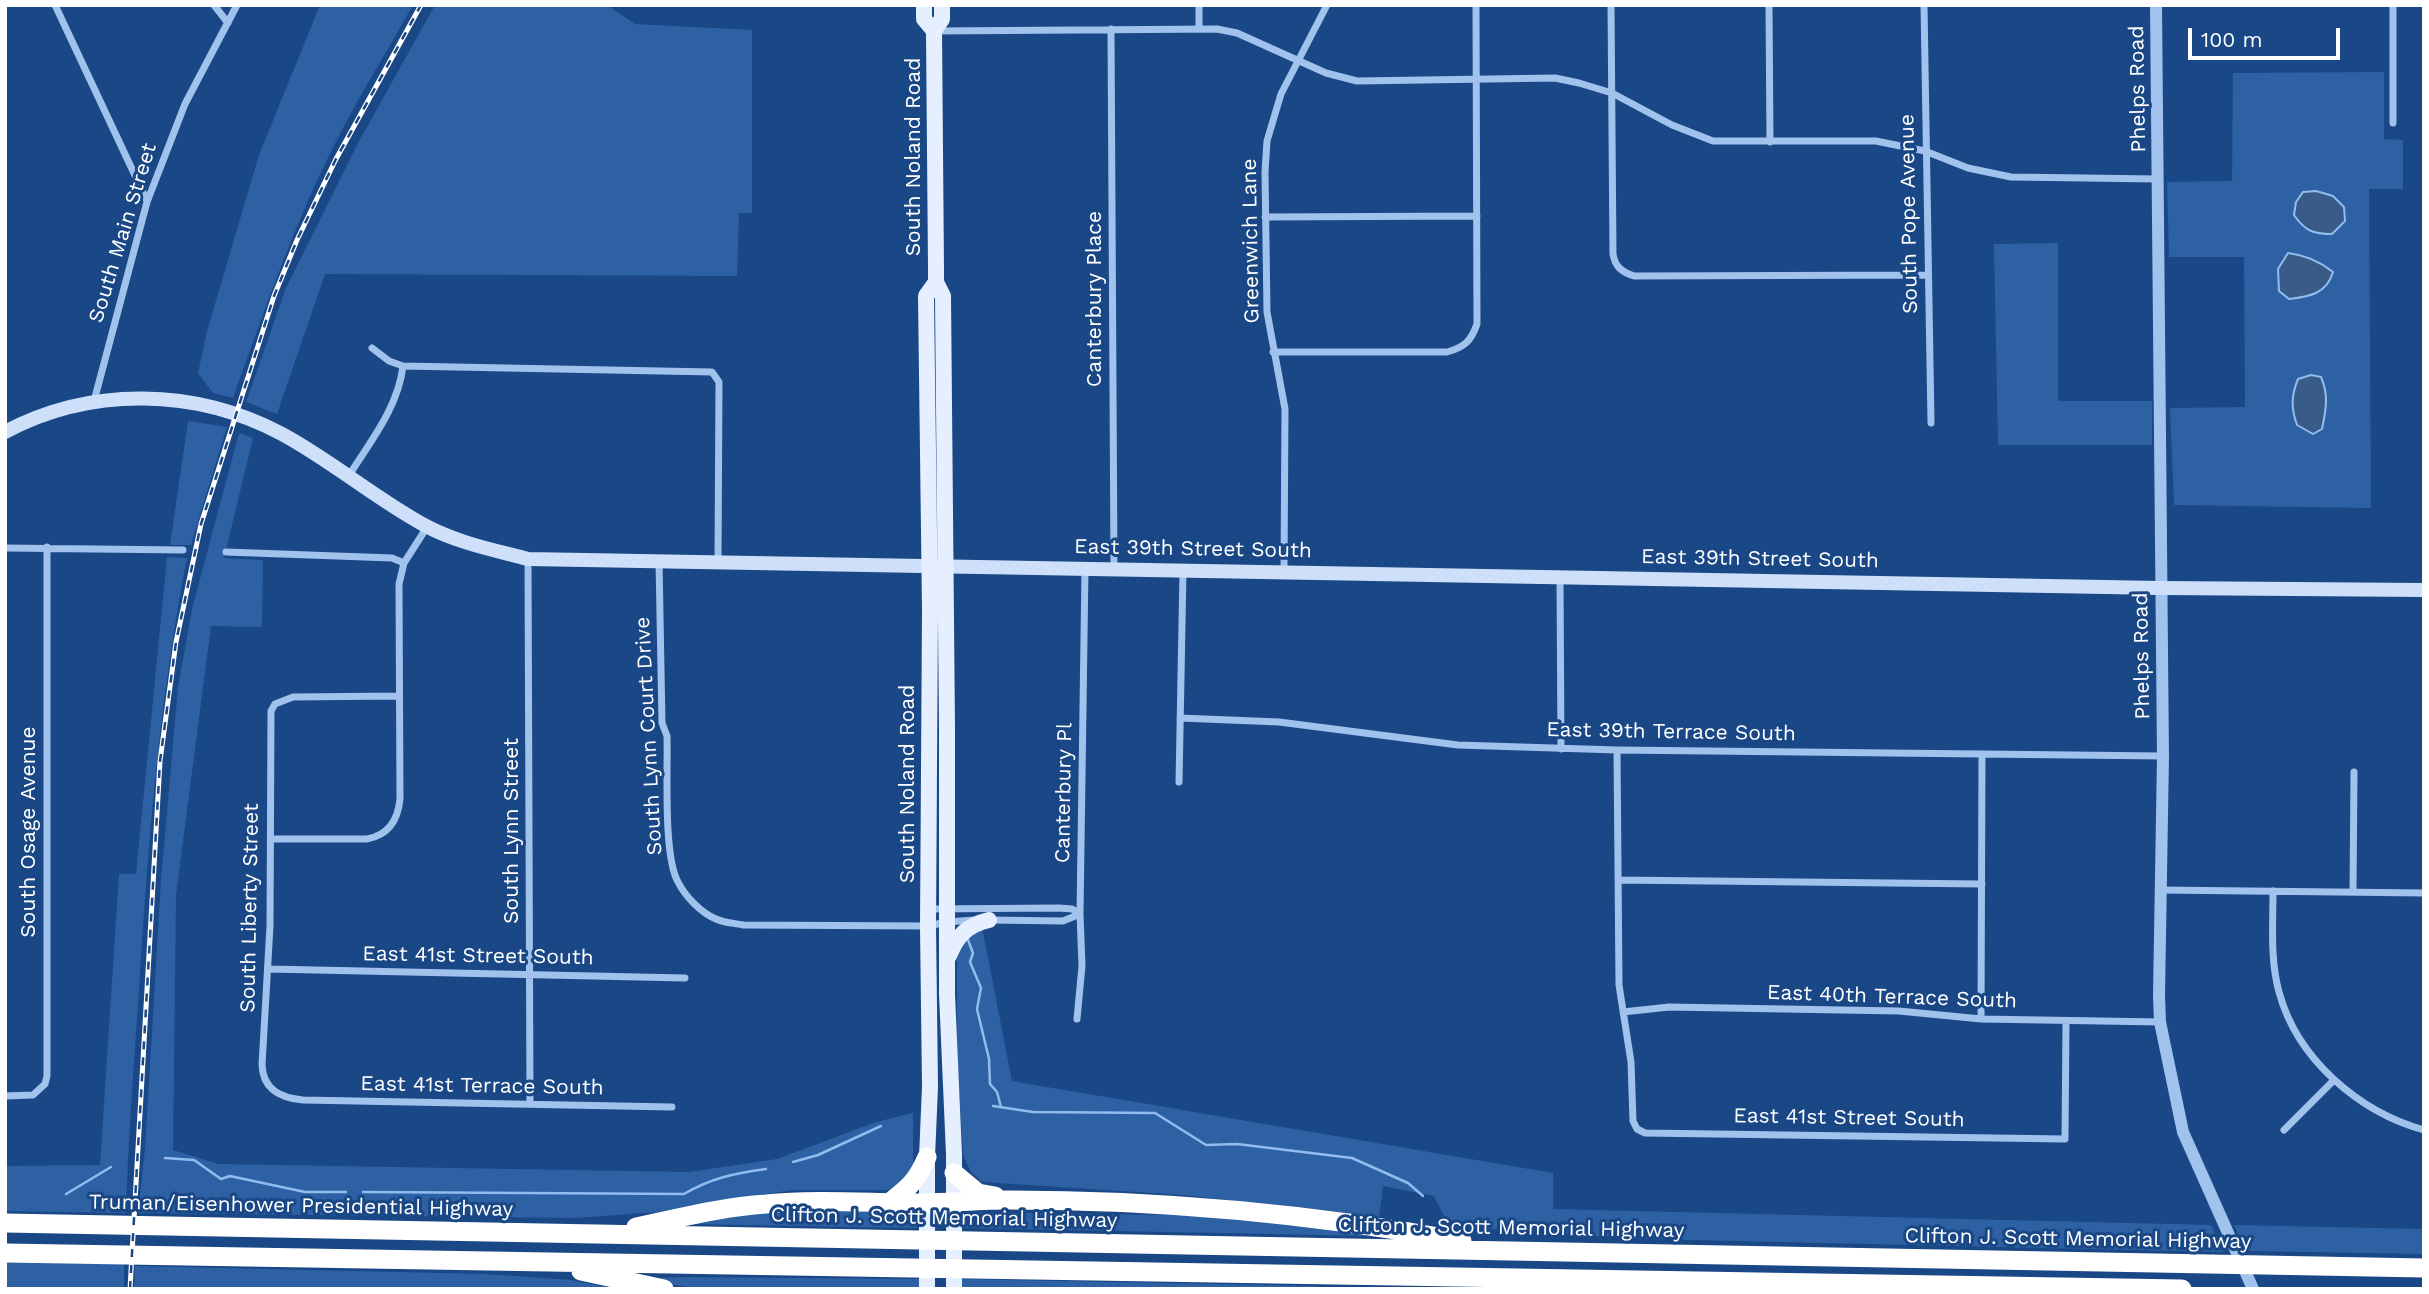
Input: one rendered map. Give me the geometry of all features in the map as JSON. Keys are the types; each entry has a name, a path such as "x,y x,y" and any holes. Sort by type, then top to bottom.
{"highway":[{"path":"890,1202 919,1177 927,1157"},
{"path":"954,1173 978,1193 1010,1200"},
{"path":"597,1234 762,1204 890,1202 927,1209 954,1209 1010,1200 1158,1204 1236,1211 1392,1228 1522,1251"},
{"name":"Truman/Eisenhower Presidential Highway","path":"5,1223 597,1234"},
{"name":"Clifton J. Scott Memorial Highway","path":"597,1234 2424,1268"},
{"path":"5,1253 2182,1289"},
{"path":"542,1263 664,1289"},
{"path":"1389,1289 1430,1276"}],"main road":[{"name":"South Noland Road","path":"924,5 924,19 934,31"},
{"name":"South Noland Road","path":"942,5 942,19 934,31 936,282 926,296 936,428 936,566 947,728 947,961 954,1173 954,1289"},
{"name":"East 39th Street South","path":"5,432 31,418 94,401 164,398 200,404 234,413 282,434 427,526 459,540 528,559 2161,588 2424,590"},
{"name":"South Noland Road","path":"927,1289 930,1087 930,610 936,566"},
{"path":"947,961 961,932 976,923 989,920"}],"street":[{"path":"55,5 147,202"},
{"path":"214,5 228,23"},
{"name":"South Main Street","path":"94,401 147,202 185,104 237,5"},
{"path":"1199,5 1199,28"},
{"name":"Greenwich Lane","path":"1284,572 1285,409 1267,312 1267,141 1281,94 1326,5"},
{"path":"1273,352 1447,352 1463,347 1471,339 1477,324 1476,5"},
{"path":"1611,5 1613,254 1622,272 1634,276 1927,275"},
{"path":"1769,5 1770,142"},
{"name":"South Pope Avenue","path":"1924,5 1931,423"},
{"name":"Phelps Road","path":"2156,5 2163,756 2160,1022 2183,1132 2253,1289"},
{"path":"2393,5 2393,124"},
{"name":"Canterbury Place","path":"1111,29 1114,569"},
{"path":"934,31 1217,29 1237,33 1326,74 1357,81 1555,78 1579,83 1612,93 1672,125 1713,141 1876,141 1925,151 1968,168 2011,177 2158,179"},
{"path":"1265,217 1477,216"},
{"path":"372,348 389,361 403,366 712,372 719,382 718,561"},
{"path":"348,477 393,406 401,386 403,366"},
{"path":"271,839 377,837 388,830 399,810 399,584 404,563 427,526"},
{"name":"South Osage Avenue","path":"5,1096 33,1095 40,1090 47,1076 47,547"},
{"path":"5,548 183,550"},
{"path":"226,552 389,558 404,563"},
{"name":"South Lynn Street","path":"528,559 530,1104"},
{"name":"South Lynn Court Drive","path":"659,561 662,723 667,736 670,851 676,880 697,905 716,919 743,925 928,926 947,915 1059,908 1072,909 1080,915"},
{"name":"Canterbury Pl","path":"1077,1019 1082,966 1080,915 1085,568"},
{"path":"1179,782 1183,570"},
{"path":"1560,576 1561,749"},
{"name":"South Liberty Street","path":"290,1099 273,1091 262,1071 269,969 270,716 275,704 293,696 399,696"},
{"name":"East 39th Terrace South","path":"1180,719 1301,724 1458,745 1561,749 2163,756"},
{"path":"1617,750 1619,985 1623,1012"},
{"path":"1981,1019 1982,754"},
{"path":"2353,891 2354,772"},
{"path":"1618,880 1982,884"},
{"path":"2161,890 2424,893"},
{"path":"2273,891 2273,939 2279,992 2298,1035 2315,1060 2334,1080 2371,1108 2424,1130"},
{"name":"South Lynn Court Drive","path":"928,909 947,915 989,920 1063,921 1080,915"},
{"name":"East 41st Street South","path":"269,969 685,978"},
{"name":"East 40th Terrace South","path":"1623,1012 1669,1007 1886,1011 1981,1019 2160,1022"},
{"name":"East 41st Street South","path":"1623,1012 1631,1062 1632,1114 1635,1127 1645,1133 2065,1139 2066,1021"},
{"path":"2284,1130 2334,1080"},
{"name":"East 41st Terrace South","path":"290,1099 672,1107"}],"shaded area":[{"path":"320,5 413,5 327,159 284,260 233,398 213,393 198,373 207,331 259,155"},
{"path":"435,5 607,5 635,24 752,30 752,213 739,213 737,276 325,274 277,414 246,402 286,288 358,143"},
{"path":"2384,72 2384,139 2403,140 2403,189 2369,189 2371,508 2174,505 2170,408 2245,407 2244,257 2169,257 2167,182 2232,181 2233,73"},
{"path":"2316,191 2333,196 2344,207 2345,221 2332,234 2310,230 2294,215 2296,202 2303,192"},
{"path":"2058,243 2058,401 2152,401 2152,445 1998,445 1994,244"},
{"path":"2288,253 2312,259 2333,272 2326,285 2316,293 2289,299 2279,291 2278,269"},
{"path":"2311,375 2321,377 2326,396 2322,429 2313,434 2297,425 2293,402 2298,379"},
{"path":"188,421 227,427 191,545 170,545"},
{"path":"239,433 253,438 224,558 263,560 262,627 211,626 176,895 173,1150 218,1164 689,1172 777,1159 876,1122 913,1113 913,1167 899,1187 888,1190 793,1190 672,1211 575,1218 138,1213 145,1148 161,880 178,687 192,609"},
{"path":"167,557 187,558 169,665 151,827 131,1102 126,1213 5,1211 5,1166 100,1165 119,874 136,874"},
{"path":"982,927 1012,1081 1553,1173 1553,1209 2211,1225 2224,1252 1644,1239 1448,1224 1434,1196 1383,1186 1379,1217 1182,1195 982,1182 971,1172 963,1155 957,1052 957,961 964,940"},
{"path":"778,1209 912,1210 918,1216 917,1228 689,1224"},
{"path":"969,1212 1221,1214 1365,1230 1365,1236 965,1228 962,1216"},
{"path":"2234,1225 2424,1229 2424,1254 2246,1251"},
{"path":"5,1262 124,1264 124,1289 5,1289"},
{"path":"135,1266 485,1274 571,1280 617,1289 134,1289"},
{"path":"637,1279 921,1279 919,1289 700,1289"},
{"path":"961,1279 1321,1286 1303,1289 962,1289"}],"waterway":[{"path":"968,940 973,953 970,962 981,988 977,1009 989,1059 990,1084 997,1092 1001,1107"},
{"path":"993,1106 1033,1112 1155,1113 1206,1145 1237,1144 1352,1158 1408,1183 1423,1196"},
{"path":"793,1162 818,1155 881,1126"},
{"path":"165,1158 194,1160 221,1179 230,1176 305,1192 346,1192"},
{"path":"66,1194 111,1167"},
{"path":"363,1192 684,1194 724,1177 766,1169"}],"railway":[{"path":"130,1289 160,761 176,642 201,524 274,296 297,240 336,159 421,5"}]}
